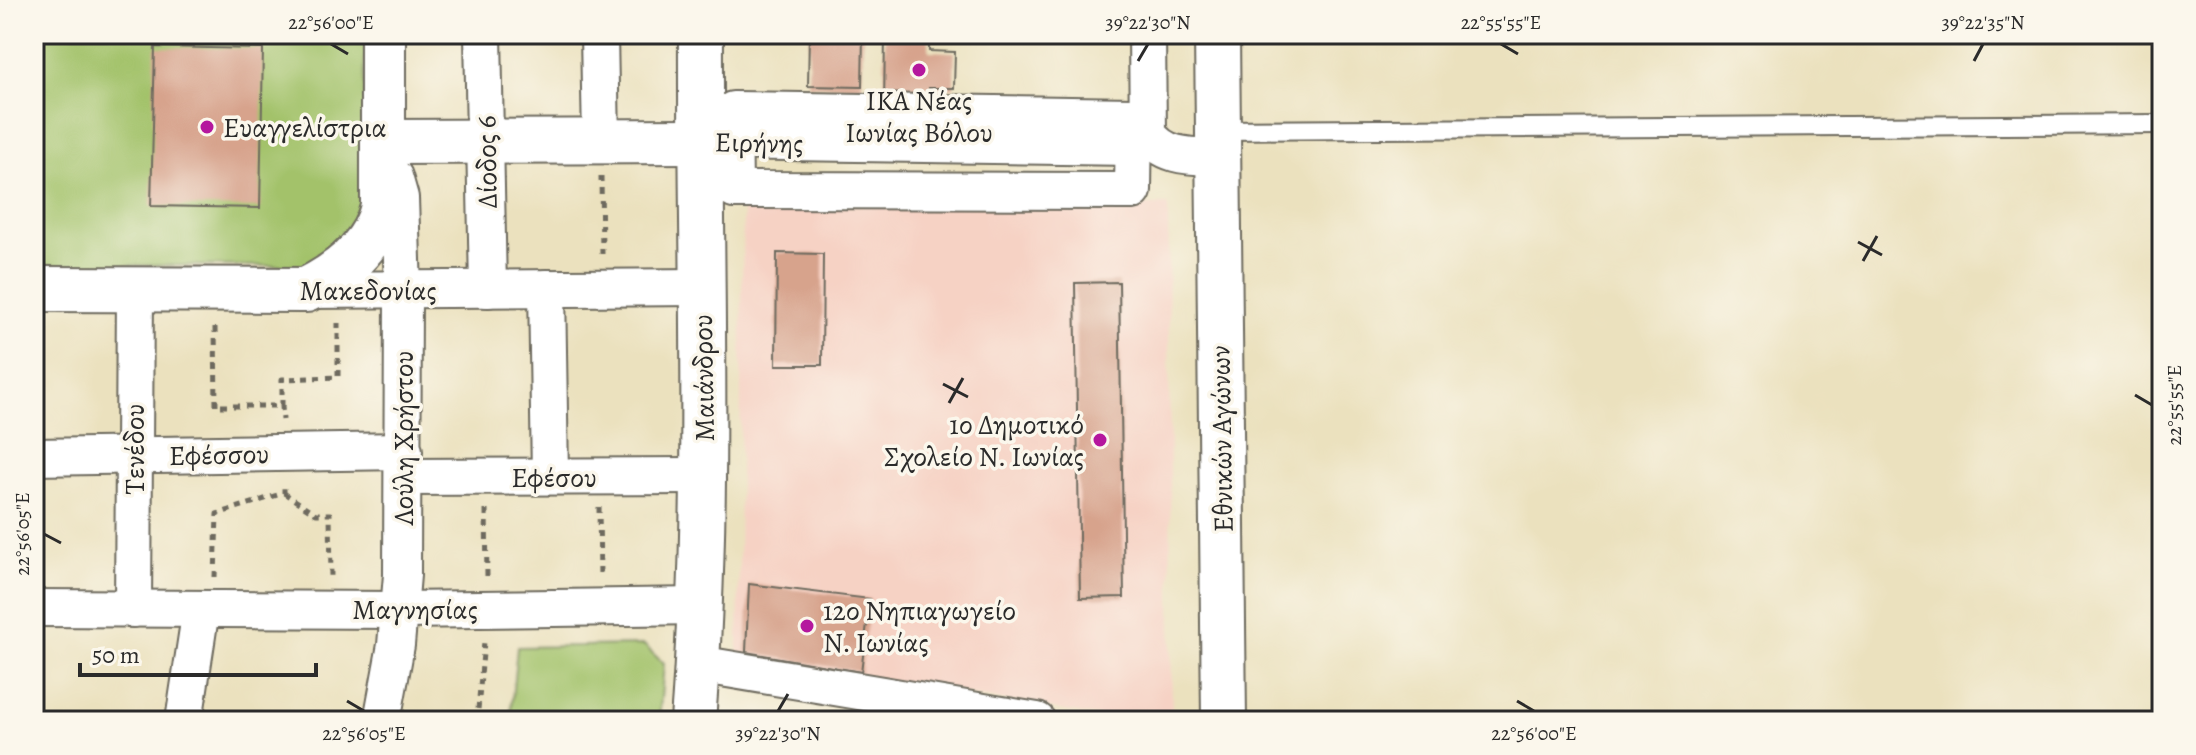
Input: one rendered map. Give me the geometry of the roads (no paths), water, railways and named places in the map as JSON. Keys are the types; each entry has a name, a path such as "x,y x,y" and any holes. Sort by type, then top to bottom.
{"main road":[{"name":"Λούλη Χρήστου","path":"322,290 333,275 352,259 375,229 382,213 383,34"},
{"name":"Μαιάνδρου","path":"693,721 701,606 704,476 702,287 717,141 701,34"},
{"name":"Εθνικών Αγώνων","path":"1217,34 1224,721"},
{"name":"Ειρήνης","path":"384,149 486,142 717,141"},
{"name":"Μακεδονίας","path":"34,289 322,290"}],"street":[{"name":"Δίοδος 6","path":"483,34 488,289"},
{"path":"599,34 601,142"},
{"path":"1147,34 1148,133 1154,143 1184,156 1218,143"},
{"name":"Ειρήνης","path":"717,141 1134,147 1133,191 734,190 717,141"},
{"name":"Λούλη Χρήστου","path":"382,721 401,610 404,464 400,198 384,149"},
{"name":"Μακεδονίας","path":"322,290 702,287"},
{"path":"547,288 550,476"},
{"name":"Τενέδου","path":"133,609 135,290"},
{"name":"Εφέσσου","path":"34,457 134,455 404,464"},
{"name":"Εφέσου","path":"404,464 486,477 704,476"},
{"name":"Μαγνησίας","path":"34,608 401,610 701,606"},
{"path":"184,721 201,609"},
{"path":"698,664 1037,721"}],"lane":[{"path":"1218,143 2162,124"}],"place":[{"name":"ΙΚΑ Νέας Ιωνίας Βόλου","path":"919,70"},
{"name":"Ευαγγελίστρια","path":"207,127"},
{"name":"1ο Δημοτικό Σχολείο Ν. Ιωνίας","path":"1100,440"},
{"name":"12ο Νηπιαγωγείο Ν. Ιωνίας","path":"807,626"}]}
